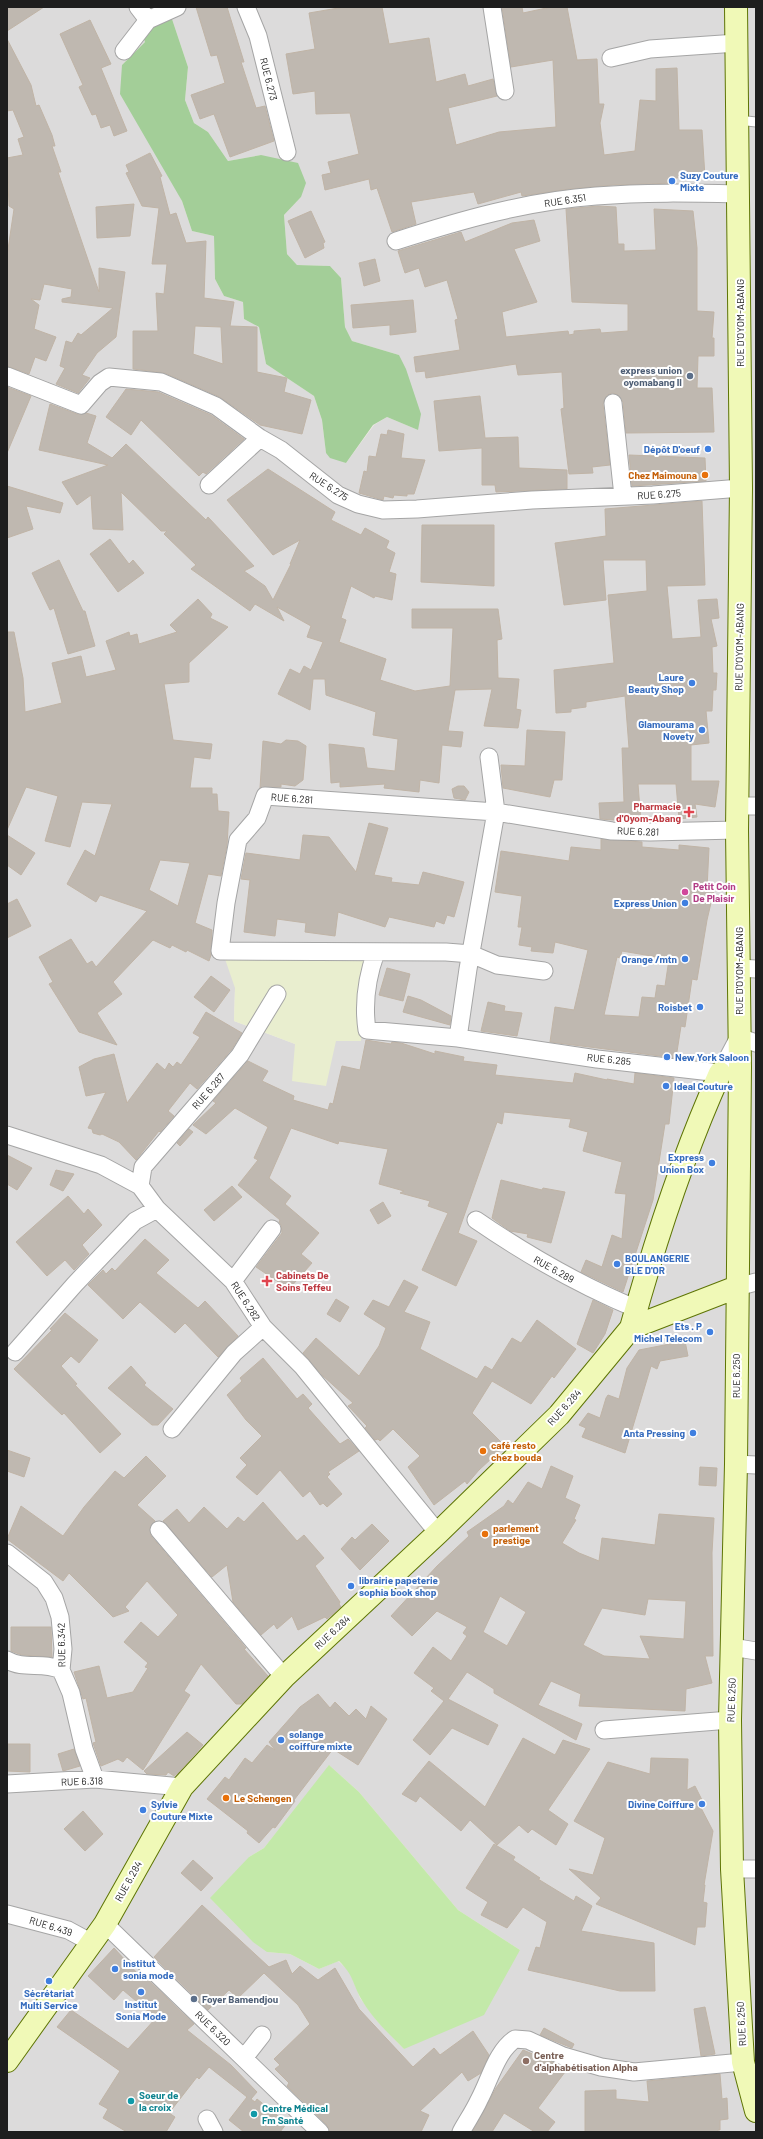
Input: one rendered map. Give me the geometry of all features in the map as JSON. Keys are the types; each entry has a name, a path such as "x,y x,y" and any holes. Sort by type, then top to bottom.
{"main road":[{"name":"RUE D'OYOM-ABANG","path":"736,7 737,43 747,121 739,194 741,488 747,806 737,830 748,969 748,1040 740,1145 746,1284"},
{"path":"634,1318 657,1236 702,1114 720,1073"},
{"name":"RUE 6.284","path":"7,2061 105,1924 182,1787 284,1677 438,1533 559,1415 634,1318 746,1284"},
{"name":"RUE 6.250","path":"746,1284 746,1464 732,1647 730,1720 732,1869 744,2062 756,2112"}],"street":[{"path":"124,51 143,13 177,7"},
{"name":"RUE 6.273","path":"246,7 258,36 288,152"},
{"path":"492,7 505,91"},
{"path":"611,58 650,49 737,43"},
{"name":"RUE 6.351","path":"396,242 478,216 595,196 652,192 739,194"},
{"name":"RUE 6.275","path":"7,376 82,405 100,383 109,377 161,382 216,406 260,438 281,450 338,495 358,504 383,510 741,488"},
{"path":"613,403 623,496"},
{"path":"209,485 260,438"},
{"path":"458,1038 496,812 489,757"},
{"name":"RUE 6.281","path":"544,971 497,965 471,954 430,951 220,951 226,903 238,840 256,818 265,796 496,812 612,831 650,832 737,830"},
{"name":"RUE 6.285","path":"376,952 368,974 365,1017 367,1030 458,1038 597,1059 720,1073"},
{"name":"RUE 6.287","path":"140,1186 143,1167 240,1055 277,994"},
{"path":"720,1073 748,1040"},
{"name":"RUE 6.282","path":"7,1135 101,1165 140,1186 157,1209 233,1281 263,1327 307,1372 438,1533"},
{"path":"15,1352 75,1284 135,1221 157,1209"},
{"name":"RUE 6.289","path":"476,1220 539,1261 591,1290 634,1318"},
{"path":"233,1281 272,1229"},
{"path":"172,1428 234,1353 263,1327"},
{"path":"159,1530 284,1677"},
{"name":"RUE 6.342","path":"7,1553 44,1582 54,1598 60,1617 63,1649 61,1670 71,1693 84,1749 95,1778"},
{"path":"732,1647 756,1651"},
{"path":"7,1660 16,1665 52,1666 61,1670"},
{"path":"604,1730 730,1720"},
{"name":"RUE 6.318","path":"7,1784 95,1778 182,1787"},
{"path":"732,1869 756,1869"},
{"name":"RUE 6.439","path":"7,1914 68,1930 92,1943"},
{"name":"RUE 6.320","path":"105,1924 320,2132"},
{"path":"244,2058 262,2035"},
{"path":"460,2132 479,2100 507,2044 515,2039 528,2040 563,2056 601,2067 634,2072 744,2062"}],"shaded area":[{"path":"7,7 131,7 145,42 122,65 182,201 192,231 214,236 215,279 224,296 243,302 244,319 259,327 266,364 314,396 322,420 326,453 346,463 374,425 387,417 418,430 399,355 352,341 345,327 341,278 330,266 297,265 287,254 284,215 301,197 261,155 228,161 208,132 194,123 185,100 188,67 168,7 756,7 756,2132 7,2132","holes":["235,988 336,1041 295,1044 234,1021","330,1766 359,1792 458,1910 520,1950 404,2049 377,2021 360,1998 350,1972 338,1961 319,1969 290,1954 267,1952 249,1857 264,1848"]}],"green space":[{"path":"131,7 168,7 188,67 185,100 194,123 208,132 228,161 261,155 298,163 306,183 301,197 284,215 287,254 297,265 330,266 341,278 345,327 352,341 399,355 406,369 421,414 418,430 387,417 373,425 346,463 330,458 326,453 322,420 314,396 266,364 259,327 244,319 243,302 224,296 215,279 214,236 192,231 182,201 120,94 122,65 145,42"},
{"path":"224,956 365,958 361,1041 336,1041 326,1086 292,1081 295,1044 234,1021 235,988"},
{"path":"329,1765 359,1792 458,1910 520,1950 484,2015 404,2049 369,2011 360,1997 350,1974 339,1961 319,1969 290,1954 267,1952 253,1942 210,1898 249,1857 264,1848"}],"building":[{"path":"7,7 44,7 7,31"},
{"path":"196,7 227,7 244,62 241,62 256,108 265,106 274,141 230,157 214,114 200,119 191,95 225,83 217,55 211,56"},
{"path":"344,7 382,7 389,44 429,38 436,82 465,74 468,86 493,79 497,96 448,108 456,145 499,132 556,127 553,60 511,67 502,7 522,7 523,13 551,7 567,7 577,60 597,59 599,104 604,104 600,123 604,155 635,151 640,100 656,101 656,69 677,68 679,130 702,130 705,177 674,178 675,183 613,185 569,189 522,196 521,192 478,204 474,192 411,202 416,224 392,232 377,188 371,190 369,179 325,190 322,175 331,173 328,162 359,154 350,113 316,114 315,91 293,94 286,54 315,49 309,13"},
{"path":"90,20 111,64 101,68 127,131 114,136 110,125 101,128 96,114 92,115 79,87 83,85 60,34"},
{"path":"7,39 31,85 36,106 39,105 52,135 55,146 52,146 61,172 58,172 99,292 99,268 125,272 116,337 97,353 82,375 90,378 78,393 56,384 65,368 60,366 66,341 72,343 78,333 81,335 113,308 62,302 62,299 71,297 72,289 44,284 40,300 31,299 39,305 34,329 56,337 46,361 35,357 29,374 7,366 7,256 14,209 9,206 7,158 23,155 18,139 24,137 13,110 7,111"},
{"path":"150,153 162,176 160,177 170,215 176,213 186,243 206,241 204,298 234,302 230,326 257,327 257,372 287,378 284,392 311,400 302,434 260,425 220,397 165,373 133,369 133,331 158,331 156,293 164,294 167,264 152,264 159,208 142,206 126,173 129,172 126,165","holes":["195,326 221,327 223,364 193,354"]},
{"path":"134,204 130,236 97,238 96,207"},
{"path":"598,206 616,207 618,244 624,244 624,251 656,250 654,209 693,211 697,248 697,311 714,312 712,338 714,338 714,356 698,356 697,388 712,388 714,432 626,433 623,402 617,394 612,393 607,395 603,404 610,465 592,467 593,473 569,474 561,409 564,408 562,372 518,375 516,364 426,378 425,371 416,372 414,357 460,350 455,320 458,319 447,280 425,287 419,268 405,273 398,251 461,232 465,242 512,223 534,220 540,241 514,249 537,302 502,312 506,337 568,331 569,335 574,334 574,331 600,329 601,333 628,331 628,304 572,302 566,209"},
{"path":"311,211 325,242 323,243 324,248 305,258 288,221"},
{"path":"375,259 380,281 364,286 359,263"},
{"path":"413,300 416,332 390,335 390,325 353,328 351,305"},
{"path":"7,387 31,396 7,453"},
{"path":"126,389 158,392 211,415 244,439 206,474 203,472 199,476 141,420 131,435 106,417"},
{"path":"480,396 485,438 518,437 519,468 567,470 567,489 496,492 495,485 482,485 482,448 439,451 434,401"},
{"path":"50,404 77,414 86,413 96,416 87,443 112,458 126,444 206,520 208,517 254,566 244,571 265,586 273,600 291,564 300,540 273,555 227,500 268,469 335,512 331,520 361,535 365,528 389,541 386,548 395,553 389,572 396,574 392,600 375,596 374,598 351,586 341,618 346,620 339,642 386,659 380,680 415,691 450,686 453,628 412,628 412,609 498,609 502,639 497,640 498,678 519,679 516,709 521,710 518,728 484,726 492,689 455,690 448,731 463,732 461,747 442,745 439,783 420,780 419,792 384,788 385,784 340,787 340,782 331,783 329,744 364,748 367,768 395,771 398,739 373,735 376,712 326,695 325,679 313,679 310,710 278,694 290,669 300,674 304,666 311,670 323,642 307,637 311,626 277,607 284,621 255,604 250,611 191,569 196,565 164,534 167,531 161,531 121,492 123,530 93,529 91,495 77,505 62,482 108,465 39,450"},
{"path":"388,430 404,434 401,458 425,460 414,494 407,494 407,496 394,495 393,498 384,496 383,500 359,493 364,471 367,472 369,456 376,457 381,434 387,435"},
{"path":"629,455 705,458 706,481 632,486"},
{"path":"7,486 63,503 60,513 26,506 33,529 7,538"},
{"path":"702,501 705,585 667,586 672,639 701,637 698,600 717,599 719,618 711,619 717,646 712,647 713,673 717,673 716,690 713,690 712,711 706,711 709,743 691,745 691,781 719,781 715,807 695,804 697,817 679,819 676,784 638,784 641,822 600,819 599,803 624,802 622,748 629,748 625,696 586,702 586,707 571,709 571,712 556,713 554,670 614,663 608,595 647,591 646,560 603,560 606,600 564,605 555,543 606,536 605,509"},
{"path":"422,525 494,525 494,586 421,582"},
{"path":"110,539 129,564 133,560 144,573 118,592 90,554"},
{"path":"59,560 83,611 85,611 95,646 68,654 54,608 50,610 32,573"},
{"path":"198,599 212,614 210,618 228,627 189,663 189,682 164,684 173,740 212,744 210,759 194,757 190,788 212,788 212,794 217,794 218,811 229,812 227,845 221,876 208,874 195,923 212,930 211,955 209,961 187,950 186,952 172,945 170,948 153,940 113,982 122,994 97,1013 117,1045 79,1032 49,984 53,982 39,957 71,939 87,964 92,961 96,967 147,911 100,895 96,902 67,884 85,850 95,856 112,804 82,802 70,847 45,841 58,796 26,787 7,830 7,632 14,632 23,678 25,712 62,703 52,663 81,656 86,677 116,670 106,641 129,632 130,636 137,634 139,644 177,632 170,625","holes":["160,860 190,863 178,906 149,890"]},
{"path":"527,730 565,732 562,780 554,780 550,797 503,788 501,765 525,766"},
{"path":"286,740 298,741 306,746 303,780 295,786 281,784 281,787 260,788 263,741 281,744"},
{"path":"458,786 464,786 469,792 465,800 454,798 452,789"},
{"path":"369,823 388,828 374,875 392,878 391,882 419,885 423,872 464,882 454,917 447,915 444,924 436,921 434,927 389,917 385,927 338,912 335,936 305,932 306,923 277,919 275,936 244,932 250,880 241,879 246,853 300,860 303,835 329,837 356,872"},
{"path":"7,835 35,853 21,875 7,865"},
{"path":"601,839 642,842 642,847 679,850 679,845 709,848 707,889 714,890 707,920 697,980 692,979 685,1027 681,1026 676,1058 550,1042 555,1007 574,1010 588,950 555,942 553,953 531,951 532,947 519,945 522,927 518,927 522,896 495,892 501,851 569,861 571,847 601,850","holes":["622,951 669,959 665,986 657,985 655,998 642,997 639,1017 604,1015 617,957 620,958"]},
{"path":"17,899 31,926 7,938 7,904"},
{"path":"387,968 410,974 403,1001 379,995"},
{"path":"211,976 230,990 214,1012 194,997"},
{"path":"408,996 421,1000 451,1016 450,1025 403,1012"},
{"path":"488,1002 505,1006 504,1011 522,1013 517,1036 481,1031"},
{"path":"206,1012 242,1033 232,1049 197,1089 190,1083 168,1111 174,1116 160,1132 159,1131 136,1160 119,1142 102,1134 100,1135 93,1133 92,1129 88,1128 106,1092 86,1096 79,1067 94,1059 114,1054 127,1103 157,1063 165,1070 169,1063 173,1067 177,1062 181,1065 200,1037 193,1033"},
{"path":"366,1040 391,1044 392,1042 401,1043 435,1054 435,1051 464,1057 463,1061 497,1065 495,1075 573,1083 575,1073 634,1084 635,1073 674,1078 669,1124 665,1124 653,1200 623,1292 581,1272 586,1260 602,1267 612,1235 622,1239 626,1194 615,1193 622,1162 583,1151 588,1132 569,1127 571,1119 504,1112 502,1124 497,1122 458,1233 477,1241 456,1286 422,1270 448,1213 428,1206 430,1201 400,1193 404,1191 379,1184 388,1149 339,1141 338,1144 291,1128 269,1178 291,1196 285,1204 319,1233 301,1254 312,1263 289,1289 256,1267 282,1233 279,1222 280,1220 238,1185 258,1160 254,1158 268,1127 235,1108 206,1134 193,1125 216,1103 213,1101 248,1061 268,1071 262,1081 294,1096 293,1100 328,1110 330,1103 333,1104 342,1066 360,1070"},
{"path":"189,1129 193,1132 180,1146 177,1143"},
{"path":"7,1155 32,1168 17,1190 7,1184"},
{"path":"56,1170 74,1174 63,1191 50,1185"},
{"path":"501,1180 542,1190 543,1188 565,1192 551,1243 527,1237 528,1234 510,1231 492,1218"},
{"path":"232,1186 242,1197 214,1221 204,1210"},
{"path":"68,1196 84,1214 88,1209 102,1225 82,1245 89,1254 74,1270 65,1260 47,1276 16,1242"},
{"path":"383,1202 391,1216 378,1224 370,1210"},
{"path":"145,1239 169,1260 156,1273 198,1308 205,1301 238,1336 218,1357 185,1323 175,1333 140,1302 123,1319 88,1285 103,1270 106,1274 112,1268 115,1271"},
{"path":"404,1280 418,1287 404,1312 430,1322 420,1349 477,1379 485,1366 492,1370 512,1338 521,1343 537,1320 576,1349 554,1378 552,1376 531,1404 492,1381 472,1413 505,1446 479,1470 467,1484 465,1481 434,1505 408,1467 420,1456 393,1429 380,1441 378,1439 375,1440 365,1428 367,1426 348,1406 353,1403 323,1376 303,1353 316,1338 359,1376 379,1346 386,1328 364,1314 373,1300 389,1307"},
{"path":"336,1299 349,1307 340,1322 327,1314"},
{"path":"593,1300 613,1310 605,1334 593,1353 577,1344"},
{"path":"65,1313 98,1340 79,1363 71,1356 61,1366 77,1384 75,1385 121,1434 100,1453 64,1413 62,1415 14,1369 52,1330 50,1329"},
{"path":"685,1341 688,1356 660,1361 657,1369 651,1366 625,1453 582,1437 586,1428 579,1425 588,1413 600,1418 608,1395 619,1399 627,1368 639,1350"},
{"path":"263,1358 297,1399 303,1394 312,1404 308,1408 340,1444 348,1439 359,1451 328,1472 330,1474 327,1477 342,1494 327,1507 323,1503 320,1505 310,1491 303,1497 280,1470 257,1495 236,1477 247,1465 240,1458 262,1436 246,1420 227,1395 242,1381 240,1378"},
{"path":"131,1366 146,1383 144,1385 173,1409 158,1425 152,1425 108,1388"},
{"path":"7,1450 30,1458 24,1477 7,1471"},
{"path":"146,1456 166,1476 137,1505 155,1521 150,1527 151,1536 268,1676 242,1704 236,1704 201,1664 184,1691 190,1695 143,1770 127,1757 123,1762 118,1759 101,1766 93,1743 96,1742 86,1698 83,1699 74,1672 99,1666 107,1698 133,1692 148,1668 145,1667 148,1663 124,1642 141,1622 158,1637 178,1615 147,1581 125,1607 129,1611 113,1617 69,1573 63,1581 7,1539 21,1506 63,1536 84,1507 115,1471 124,1478"},
{"path":"551,1466 573,1476 565,1498 580,1505 574,1519 576,1520 562,1543 579,1553 599,1561 602,1538 655,1545 659,1514 714,1518 712,1553 713,1656 705,1656 712,1683 686,1689 685,1711 579,1706 581,1694 551,1681 538,1705 582,1724 576,1740 494,1693 494,1689 467,1672 448,1699 498,1725 488,1745 452,1728 430,1755 413,1740 444,1701 431,1691 434,1688 414,1673 433,1647 451,1661 467,1636 463,1633 467,1627 437,1611 412,1636 391,1616 437,1566 469,1536 467,1532 504,1506 508,1500 513,1504 528,1482 542,1489","holes":["500,1596 526,1612 507,1646 483,1632","648,1599 686,1601 684,1639 640,1636 650,1659 604,1656 583,1645 602,1608 645,1615"]},
{"path":"700,1467 717,1468 716,1486 699,1485"},
{"path":"263,1502 297,1541 304,1535 324,1558 315,1566 340,1602 339,1604 341,1607 327,1619 325,1617 298,1630 292,1616 277,1629 274,1624 261,1635 233,1602 227,1565 212,1577 163,1521 177,1509 189,1523 204,1507 227,1529 238,1517 244,1522"},
{"path":"372,1524 389,1541 360,1570 341,1549 352,1537 355,1540"},
{"path":"11,1627 51,1627 52,1657 22,1655 11,1651"},
{"path":"318,1694 330,1708 335,1702 349,1716 356,1709 366,1719 371,1706 387,1719 358,1765 333,1749 294,1800 295,1801 275,1828 273,1827 259,1843 247,1833 248,1831 207,1799 225,1777 229,1780 245,1758 252,1763 267,1745 275,1750 269,1742 300,1707"},
{"path":"187,1732 203,1745 178,1773 174,1776 168,1772 166,1775 147,1774 144,1771"},
{"path":"523,1738 555,1755 563,1740 590,1749 548,1810 568,1824 556,1845 532,1829 528,1833 519,1825 497,1845 470,1820 461,1831 420,1796 416,1802 402,1794 429,1761 485,1807"},
{"path":"7,1744 30,1744 30,1772 7,1771"},
{"path":"74,1749 80,1766 63,1771 58,1754"},
{"path":"651,1758 688,1759 687,1790 695,1786 704,1804 700,1806 713,1831 704,1885 703,1902 707,1903 705,1927 697,1927 695,1945 596,1904 601,1898 569,1869 593,1875 605,1838 574,1821 608,1762 650,1774"},
{"path":"83,1811 103,1834 85,1851 64,1829"},
{"path":"494,1844 515,1857 513,1860 540,1878 538,1879 574,1901 576,1896 592,1906 581,1931 654,1943 655,1991 620,1991 528,1970 536,1947 540,1948 547,1922 523,1907 507,1928 481,1915 488,1902 466,1888"},
{"path":"193,1860 213,1878 201,1891 181,1873"},
{"path":"202,1905 269,1967 286,1960 292,1974 300,1966 318,1980 335,1968 359,2009 413,2067 434,2048 440,2055 473,2031 489,2055 481,2073 468,2081 462,2072 420,2111 429,2115 421,2132 330,2132 327,2125 287,2086 289,2083 275,2069 280,2065 274,2059 310,2024 298,2005 264,1973 238,1998 229,1990 208,2010 154,1957"},
{"path":"114,1948 138,1974 140,1972 194,2024 187,2030 231,2065 257,2092 251,2099 255,2102 257,2099 287,2123 280,2132 244,2132 229,2120 247,2097 209,2067 199,2079 197,2077 169,2113 175,2117 166,2132 127,2132 103,2118 108,2109 99,2104 120,2071 57,2027 71,2010 128,2049 156,2018 123,1990 114,2000 88,1976"},
{"path":"705,2007 715,2054 701,2056 694,2009"},
{"path":"544,2028 574,2044 572,2048 540,2035"},
{"path":"523,2050 562,2066 561,2069 565,2072 538,2108 555,2122 547,2132 535,2132 504,2113 492,2132 472,2132 496,2088"},
{"path":"720,2074 722,2099 727,2098 728,2119 720,2120 720,2130 718,2130 718,2132 585,2132 585,2091 616,2090 616,2099 649,2102 647,2081"}],"place":[{"name":"Suzy Couture Mixte","path":"672,181"},
{"name":"express union oyomabang II","path":"690,376"},
{"name":"Dépôt D'oeuf","path":"708,449"},
{"name":"Chez Maimouna","path":"705,475"},
{"name":"Laure Beauty Shop","path":"692,683"},
{"name":"Glamourama Novety","path":"702,730"},
{"name":"Pharmacie d'Oyom-Abang","path":"689,812"},
{"name":"Petit Coin De Plaisir","path":"685,892"},
{"name":"Express Union","path":"685,903"},
{"name":"Orange /mtn","path":"685,959"},
{"name":"Roisbet","path":"700,1007"},
{"name":"New York Saloon","path":"667,1057"},
{"name":"Ideal Couture","path":"666,1086"},
{"name":"Express Union Box","path":"712,1163"},
{"name":"BOULANGERIE BLE D'OR","path":"617,1264"},
{"name":"Cabinets De Soins Teffeu","path":"267,1281"},
{"name":"Ets . P Michel Telecom","path":"710,1332"},
{"name":"Anta Pressing","path":"693,1433"},
{"name":"café resto chez bouda","path":"483,1451"},
{"name":"parlement prestige","path":"485,1534"},
{"name":"librairie papeterie sophia book shop","path":"351,1586"},
{"name":"solange coiffure mixte","path":"281,1740"},
{"name":"Le Schengen","path":"226,1798"},
{"name":"Divine Coiffure","path":"702,1804"},
{"name":"Sylvie Couture Mixte","path":"143,1810"},
{"name":"institut sonia mode","path":"115,1969"},
{"name":"Sécrétariat Multi Service","path":"49,1981"},
{"name":"Institut Sonia Mode","path":"141,1992"},
{"name":"Foyer Bamendjou","path":"194,1999"},
{"name":"Centre d'alphabétisation Alpha","path":"526,2061"},
{"name":"Soeur de la croix","path":"131,2101"},
{"name":"Centre Médical Fm Santé","path":"254,2114"}]}
